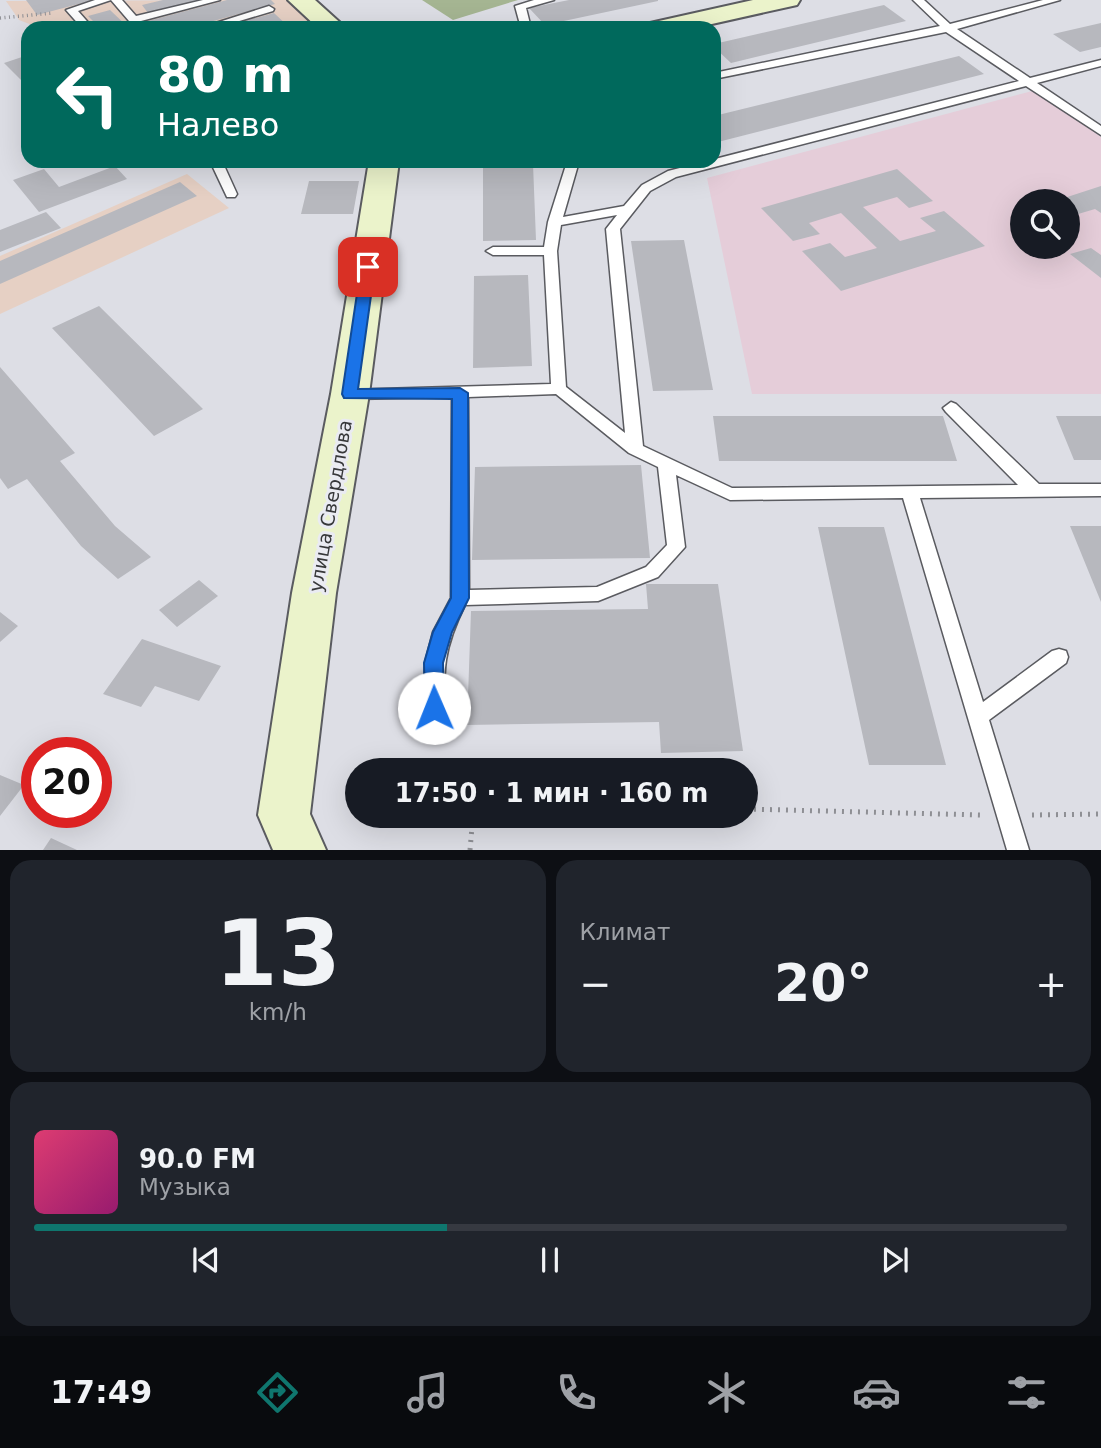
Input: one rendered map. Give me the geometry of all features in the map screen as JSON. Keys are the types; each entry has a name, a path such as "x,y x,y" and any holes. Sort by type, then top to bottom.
{"street":[{"path":"300,0 325,21"},
{"path":"693,21 779,1"},
{"name":"улица Свердлова","path":"300,849 284,815 314,593 350,394 383,168"}],"lane":[{"path":"81,21 71,10 106,0"},
{"path":"116,0 135,21"},
{"path":"148,21 215,0"},
{"path":"524,21 520,6 549,0"},
{"path":"918,0 948,27 1101,131"},
{"path":"721,73 948,27 1046,1"},
{"path":"229,21 269,9"},
{"path":"721,161 1101,63"},
{"path":"219,168 231,194"},
{"path":"559,389 550,251 555,222 571,168"},
{"path":"635,449 613,229 646,188 672,174 695,168"},
{"path":"555,222 626,210"},
{"path":"493,251 550,251"},
{"path":"350,394 559,389 635,449 730,494 1101,490"},
{"path":"435,730 434,663 442,632 460,598 460,393"},
{"path":"951,408 1034,490"},
{"path":"460,598 598,594 652,572 676,547 666,464"},
{"path":"910,493 1018,849"},
{"path":"978,717 1059,657"}],"path":[{"path":"0,18 71,10"},
{"path":"758,808 1008,816 1101,814"},
{"path":"470,849 472,828"}],"shaded area":[{"path":"288,0 312,21 22,21 6,1"},
{"path":"1036,90 1101,137 1101,394 752,394 707,178"},
{"path":"187,174 229,208 0,314 0,256"}],"green space":[{"path":"422,0 518,0 453,20"}],"building":[{"path":"26,0 90,0 90,1 37,15"},
{"path":"163,0 197,1 148,13 142,5"},
{"path":"227,0 271,0 275,4 213,21 148,21"},
{"path":"569,0 658,0 564,21 541,21 529,8"},
{"path":"884,5 906,21 731,63 721,54 721,42"},
{"path":"110,10 122,21 93,21 88,16"},
{"path":"274,13 283,21 244,21"},
{"path":"1101,23 1101,47 1080,52 1053,34"},
{"path":"959,56 984,74 721,141 721,114"},
{"path":"21,57 21,80 4,63"},
{"path":"110,168 117,168 127,179 39,212 13,180 44,169 59,187"},
{"path":"483,168 533,168 536,240 483,241"},
{"path":"897,169 933,201 909,208 897,197 863,207 900,241 936,231 920,218 944,211 985,246 841,291 802,251 830,243 845,257 877,248 841,213 809,223 820,234 793,241 761,208"},
{"path":"309,181 359,181 353,214 301,214"},
{"path":"180,182 197,196 0,284 0,261"},
{"path":"1101,186 1101,213 1095,209 1080,213 1080,193"},
{"path":"46,212 61,228 0,252 0,230"},
{"path":"684,240 713,390 653,391 631,241"},
{"path":"1091,248 1101,255 1101,278 1076,259 1080,259 1080,251"},
{"path":"528,275 532,366 473,368 474,276"},
{"path":"99,306 203,409 154,436 52,328"},
{"path":"0,367 75,453 60,461 115,526 151,557 118,579 81,546 27,479 8,489 0,478"},
{"path":"713,416 943,416 957,461 719,461"},
{"path":"1056,416 1101,416 1101,460 1074,460"},
{"path":"641,465 650,558 472,560 475,467"},
{"path":"1070,526 1101,526 1101,602"},
{"path":"818,527 884,527 946,765 869,765"},
{"path":"199,580 218,596 177,627 159,610"},
{"path":"646,584 718,584 743,751 661,753 659,722 467,725 471,611 648,609"},
{"path":"0,612 18,626 0,642"},
{"path":"142,639 221,666 199,701 155,686 141,707 103,694"},
{"path":"0,775 21,784 21,789 0,816"},
{"path":"51,838 77,850 43,850"}],"route":[{"path":"368,267 350,394 460,393 460,598 442,632 434,663 434,708"}]}
